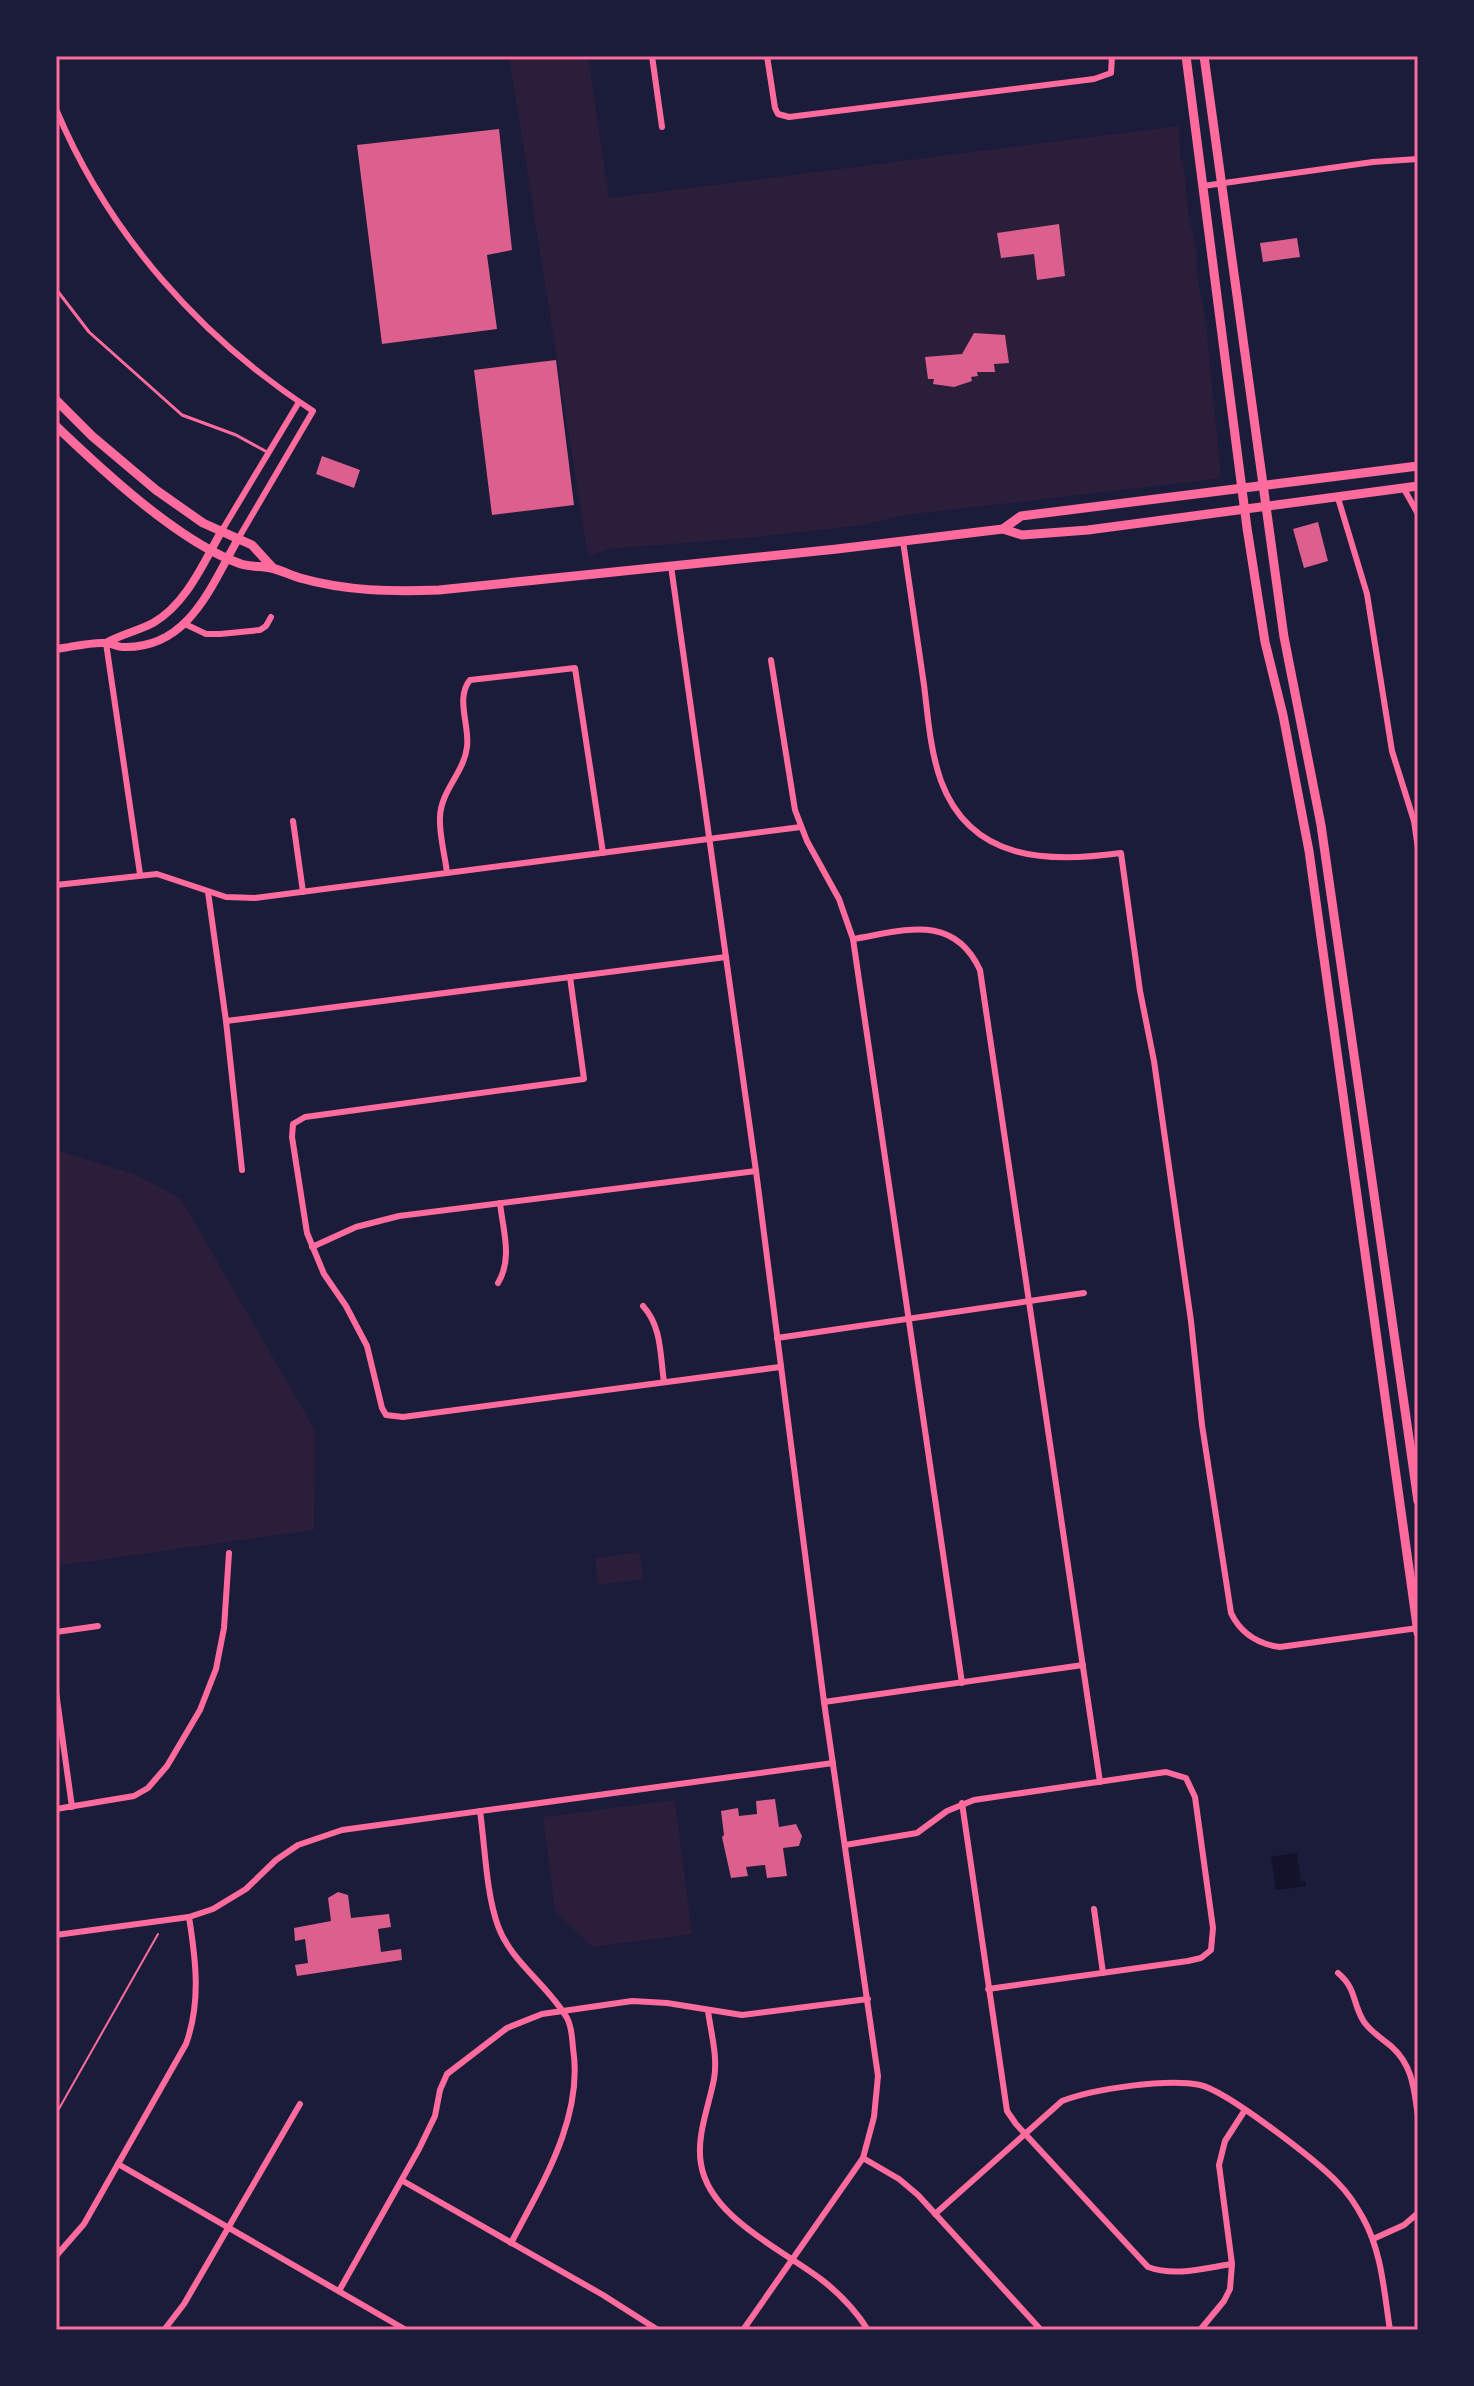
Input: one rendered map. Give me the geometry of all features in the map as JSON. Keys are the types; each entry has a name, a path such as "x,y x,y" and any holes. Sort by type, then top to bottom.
{"main road":[{"path":"1186,56 1245,511 1265,642 1283,715 1309,851 1418,1630"},
{"path":"1204,56 1284,637 1321,825 1418,1501"},
{"path":"56,400 129,468 184,510 221,532 252,545 273,568"},
{"path":"56,426 128,491 212,549 243,565 273,568 331,585 403,592 1003,529 1022,535 1245,511 1418,486"},
{"path":"1003,529 1021,516 1418,466"},
{"path":"106,643 121,634 148,626 172,609 221,532"},
{"path":"56,649 106,643 122,647 169,635 185,624 201,604 238,539"}],"street":[{"path":"652,56 662,127"},
{"path":"767,56 773,103 778,114 796,117 1094,79 1111,73 1112,56"},
{"path":"56,109 85,169 111,213 176,296 229,348 313,411 238,539"},
{"path":"1203,186 1373,162 1418,159"},
{"path":"221,532 299,402"},
{"path":"1404,489 1418,514"},
{"path":"1338,498 1367,594 1392,751 1414,821 1418,848"},
{"path":"903,541 932,746 943,785 955,806 976,830 1012,851 1065,859 1121,853 1140,991 1153,1053 1231,1613 1249,1636 1280,1647 1418,1630"},
{"path":"671,566 756,1171 824,1702 876,2056 878,2097 863,2158 743,2330"},
{"path":"185,624 206,634 220,634 260,630 269,624 271,617"},
{"path":"106,643 140,874"},
{"path":"771,660 791,790 801,827 839,899 853,939 962,1683"},
{"path":"447,873 440,815 445,794 466,753 468,734 463,693 470,680 575,668 603,853"},
{"path":"293,821 303,892"},
{"path":"56,885 140,874 172,877 208,892 239,898 801,827"},
{"path":"208,892 242,1170"},
{"path":"853,939 915,928 944,933 965,947 980,970 1100,1782"},
{"path":"226,1021 726,957"},
{"path":"570,977 584,1079 305,1117 293,1124 301,1199 312,1247 324,1274 346,1306 367,1346 386,1415 414,1416 780,1367"},
{"path":"312,1247 377,1220 756,1171"},
{"path":"498,1283 505,1272 507,1259 500,1203"},
{"path":"777,1338 1084,1293"},
{"path":"643,1306 652,1316 657,1330 664,1382"},
{"path":"56,1809 134,1796 157,1779 177,1752 210,1689 216,1669 224,1628 229,1553"},
{"path":"56,1632 98,1626"},
{"path":"824,1702 1083,1665"},
{"path":"56,1692 72,1807"},
{"path":"56,1935 189,1917 213,1909 229,1900 276,1860 298,1845 320,1836 364,1827 833,1763"},
{"path":"845,1845 917,1833 962,1803 986,1798 1166,1772 1186,1778 1195,1797 1213,1928 1211,1950 1201,1958 1188,1961 988,1989"},
{"path":"962,1803 1004,2100 1013,2121 1148,2267 1178,2272 1232,2264"},
{"path":"480,1811 499,1928 511,1949 570,2025 575,2059 572,2101 544,2181 511,2243"},
{"path":"1094,1909 1103,1973"},
{"path":"56,2256 84,2224 178,2061 193,2027 197,1988 189,1917"},
{"path":"1338,1973 1348,1981 1366,2024 1402,2057 1410,2070 1418,2116"},
{"path":"339,2291 403,2181 430,2127 447,2074 507,2028 561,2010 649,2001 742,2015 868,1999"},
{"path":"708,2011 715,2068 700,2148 704,2177 710,2191 730,2215 837,2293 868,2330"},
{"path":"935,2214 1050,2109 1075,2096 1168,2082 1203,2085 1245,2110 1328,2173 1353,2201 1373,2239 1379,2258 1390,2330"},
{"path":"164,2330 178,2314 300,2104"},
{"path":"1200,2330 1230,2289 1232,2264 1219,2165 1225,2141 1245,2110"},
{"path":"863,2158 899,2179 1041,2330"},
{"path":"118,2164 406,2330"},
{"path":"403,2181 658,2330"},
{"path":"1373,2239 1404,2225 1418,2213"}],"lane":[{"path":"56,289 89,332 182,415 236,435 267,452"}],"path":[{"path":"56,2114 158,1934"}],"shaded area":[{"path":"509,56 588,56 609,198 1179,126 1180,155 1205,315 1221,476 905,515 863,525 609,549 588,556"},
{"path":"56,1150 137,1175 181,1199 315,1430 314,1530 56,1566"},
{"path":"640,1552 643,1579 598,1585 595,1558"},
{"path":"675,1800 692,1934 593,1947 555,1912 543,1817"},
{"path":"1297,1853 1301,1881 1305,1881 1306,1886 1276,1890 1271,1857"}],"building":[{"path":"499,129 512,250 487,255 497,329 382,344 357,145"},
{"path":"1059,224 1065,276 1037,280 1034,254 1001,258 997,233"},
{"path":"1297,238 1300,257 1263,262 1260,243"},
{"path":"974,333 1005,335 1009,363 994,364 995,372 977,372 978,376 971,377 972,381 954,387 933,384 934,379 928,379 925,357 962,354"},
{"path":"556,360 574,505 492,515 474,370"},
{"path":"322,456 360,470 354,488 316,474"},
{"path":"1318,522 1328,561 1304,568 1293,529"},
{"path":"775,1799 779,1827 796,1824 802,1836 799,1846 783,1848 787,1876 767,1878 765,1865 746,1867 748,1876 731,1878 722,1837 721,1811 738,1808 739,1816 757,1814 756,1801"},
{"path":"338,1892 348,1895 351,1918 389,1914 391,1927 378,1929 381,1952 401,1949 402,1960 297,1976 295,1965 308,1963 305,1939 295,1941 294,1928 331,1921 328,1898"}]}
